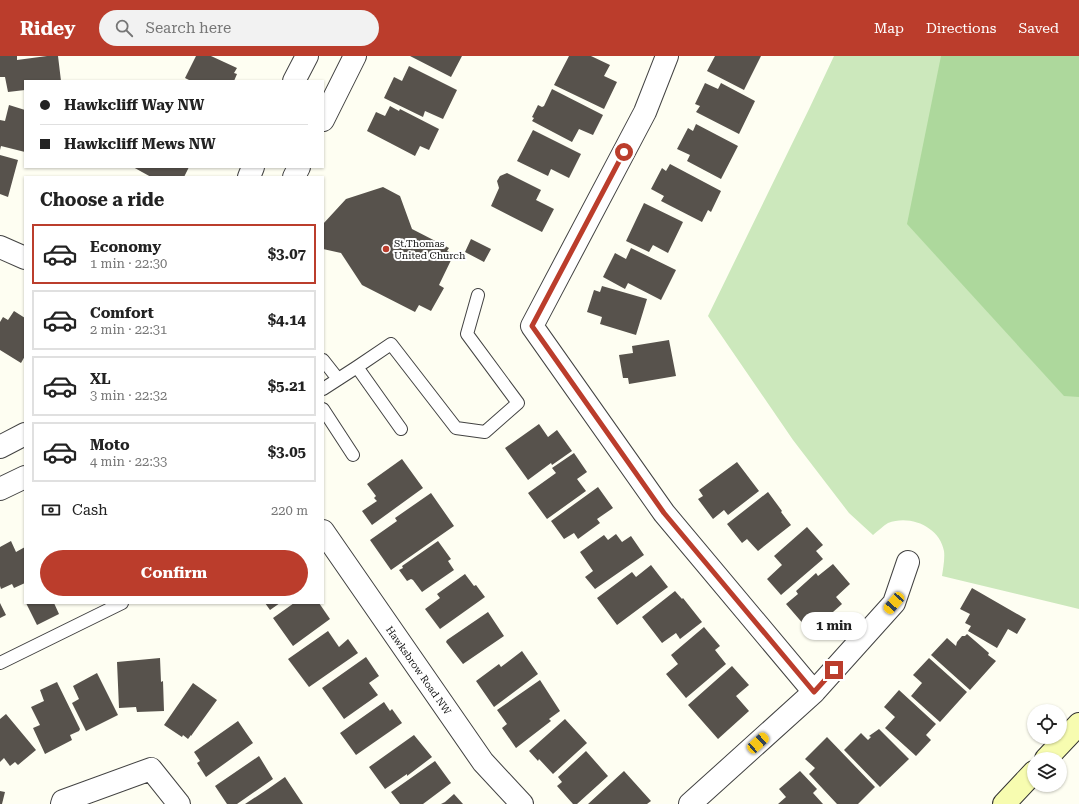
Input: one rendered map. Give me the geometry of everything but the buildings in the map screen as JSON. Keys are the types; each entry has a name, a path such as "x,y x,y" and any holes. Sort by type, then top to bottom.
{"main road":[{"path":"1053,752 1079,724"},
{"path":"1004,804 1027,779"}],"street":[{"path":"295,80 307,56"},
{"path":"324,118 356,56"},
{"path":"667,56 645,112 532,326 664,513 814,692"},
{"path":"0,247 24,258"},
{"path":"0,447 24,435"},
{"path":"0,489 24,477"},
{"name":"Hawksbrow Road NW","path":"324,532 483,762 522,804"},
{"path":"690,804 814,692 894,603 908,562"},
{"path":"62,804 63,801 151,769 178,803"}],"lane":[{"path":"324,388 391,344 456,428 485,432 518,403 467,334 478,295"},
{"path":"324,361 338,379"},
{"path":"357,367 401,429"},
{"path":"324,411 353,455"},
{"path":"0,663 120,604"}],"green space":[{"path":"834,56 1079,56 1079,609 942,576 944,551 937,535 923,525 905,520 897,521 888,523 873,535 849,513 793,440 708,316"},
{"path":"941,56 1079,56 1079,397 1064,396 907,224"}],"place":[{"name":"St.Thomas United Church","path":"386,249"}],"route":[{"path":"624,152 532,326 664,513 814,692 834,670"}]}
